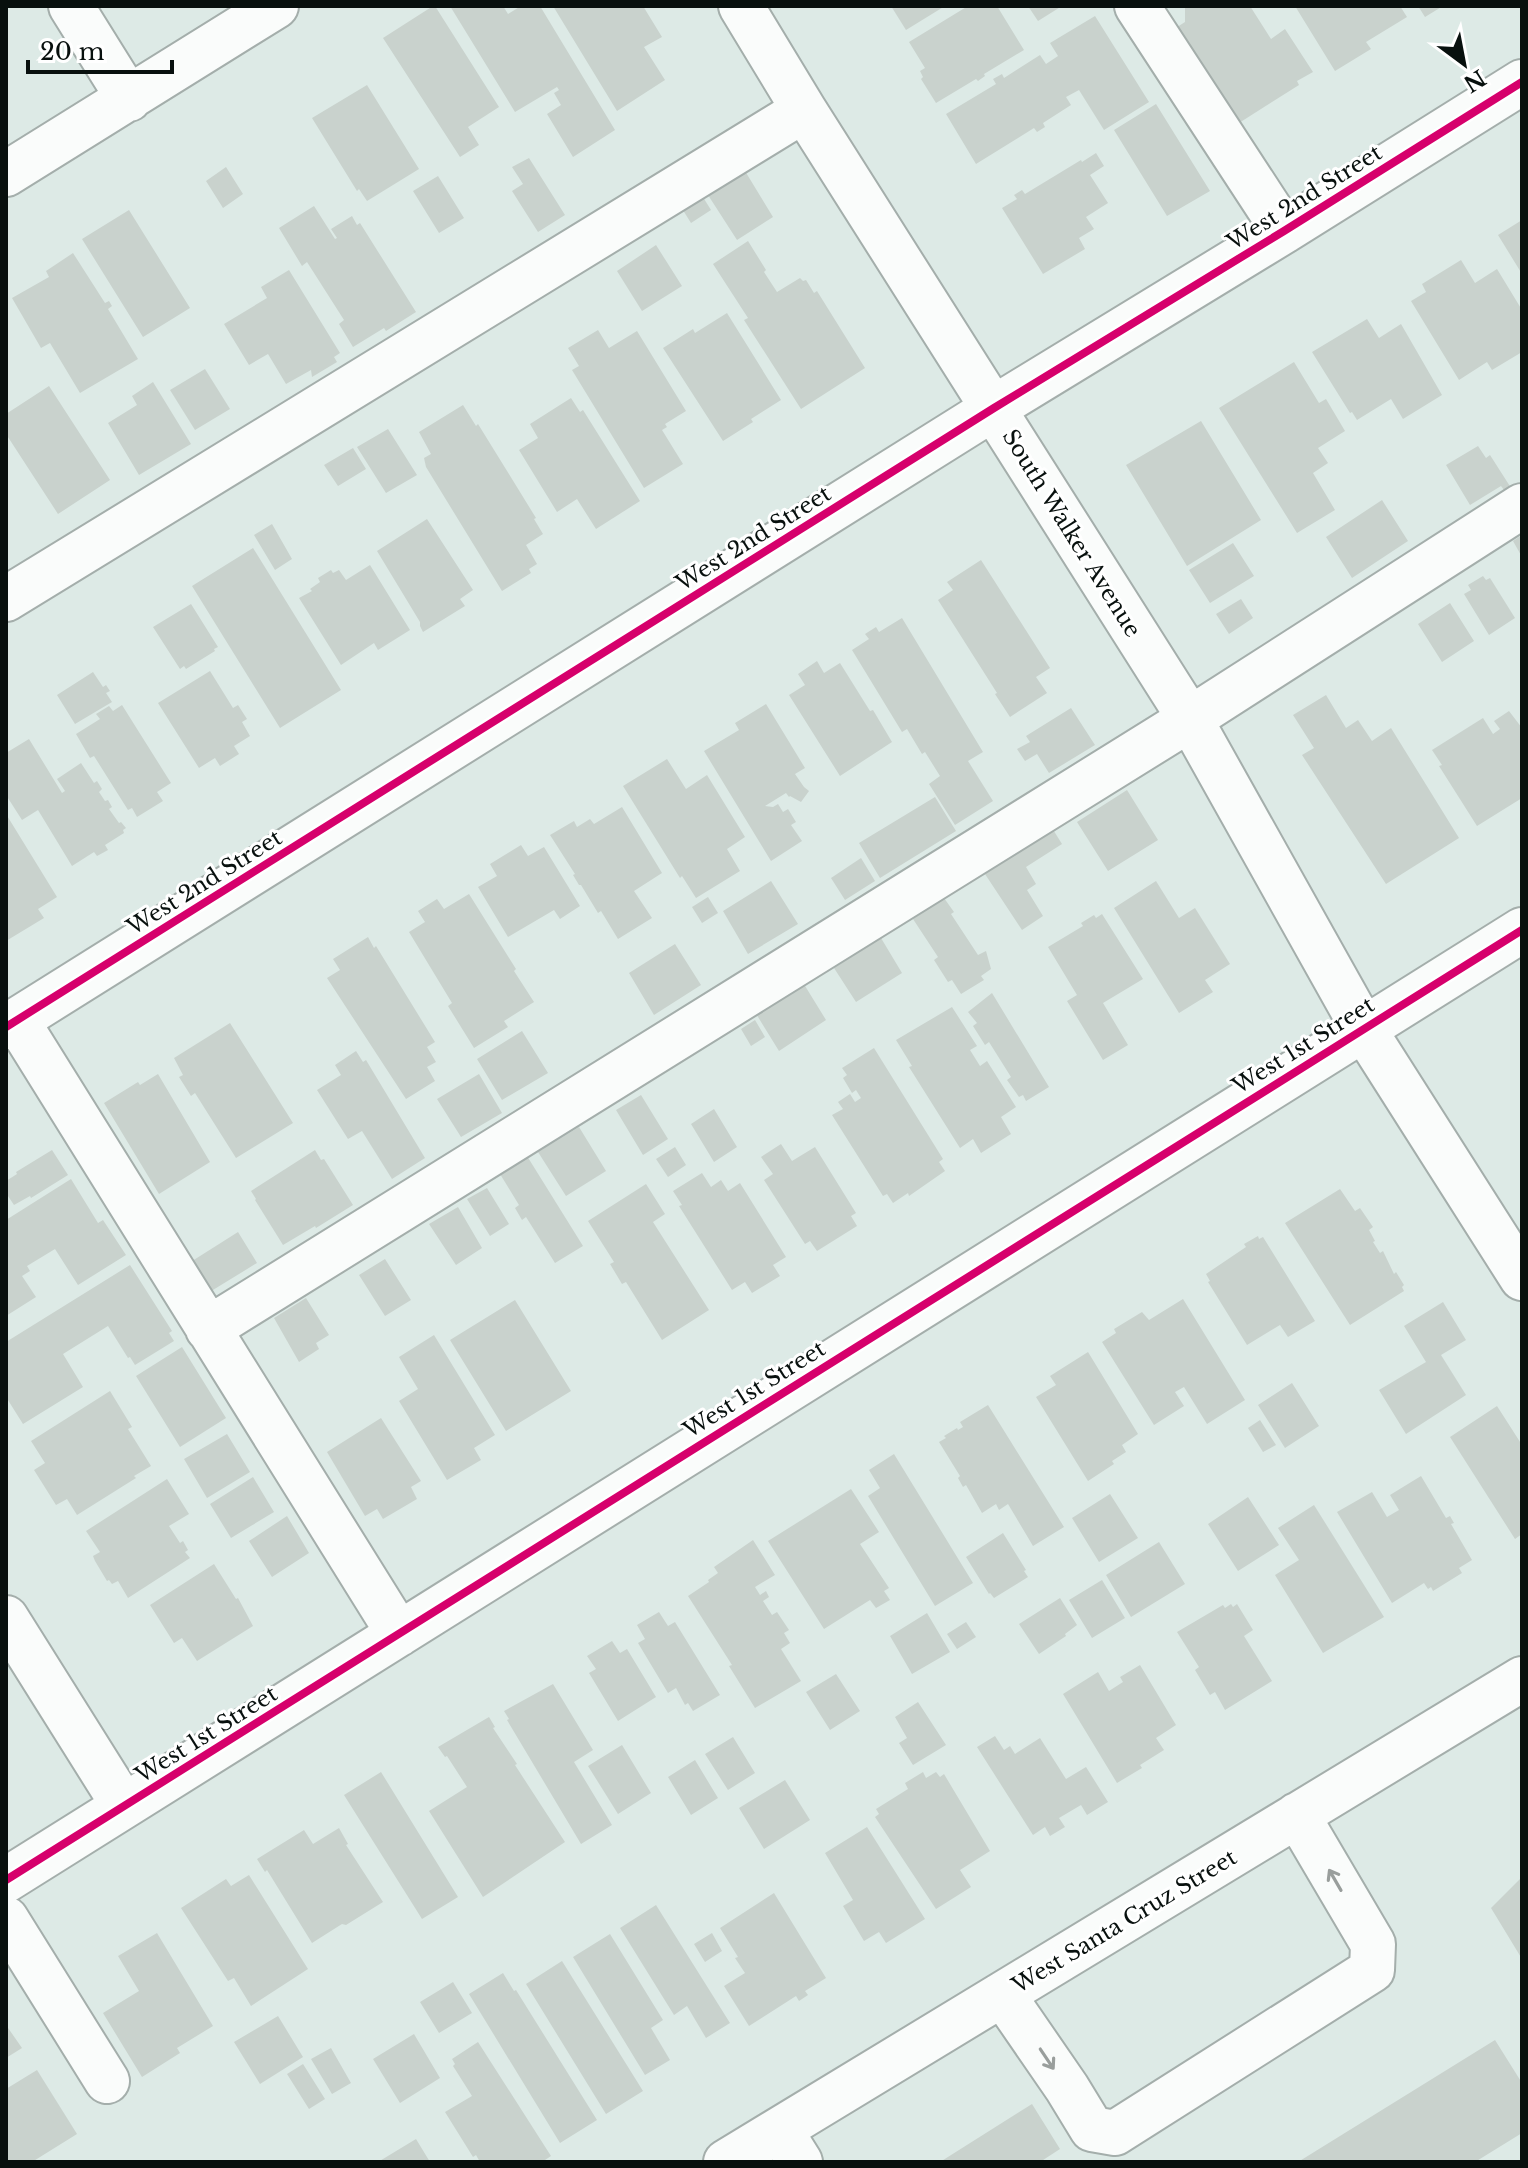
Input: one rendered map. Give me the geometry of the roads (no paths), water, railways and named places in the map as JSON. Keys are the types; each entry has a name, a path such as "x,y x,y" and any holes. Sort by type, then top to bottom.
{"street":[{"path":"71,6 129,99"},
{"path":"6,174 276,6"},
{"name":"South Walker Avenue","path":"741,6 1190,719 1363,1028 1522,1278"},
{"path":"1137,6 1284,231"},
{"name":"West 2nd Street","path":"12,1024 994,408 1522,82"},
{"path":"6,599 804,110"},
{"path":"208,1329 1190,719 1522,506"},
{"name":"West 1st Street","path":"6,1880 1522,930"},
{"path":"12,1024 399,1634"},
{"path":"6,1618 124,1806"},
{"name":"West Santa Cruz Street","path":"726,2162 790,2146 1003,1995 1522,1679"},
{"path":"1003,1995 1092,2129 1115,2133 1372,1970 1373,1944 1297,1815"},
{"path":"6,1919 107,2081"}]}
